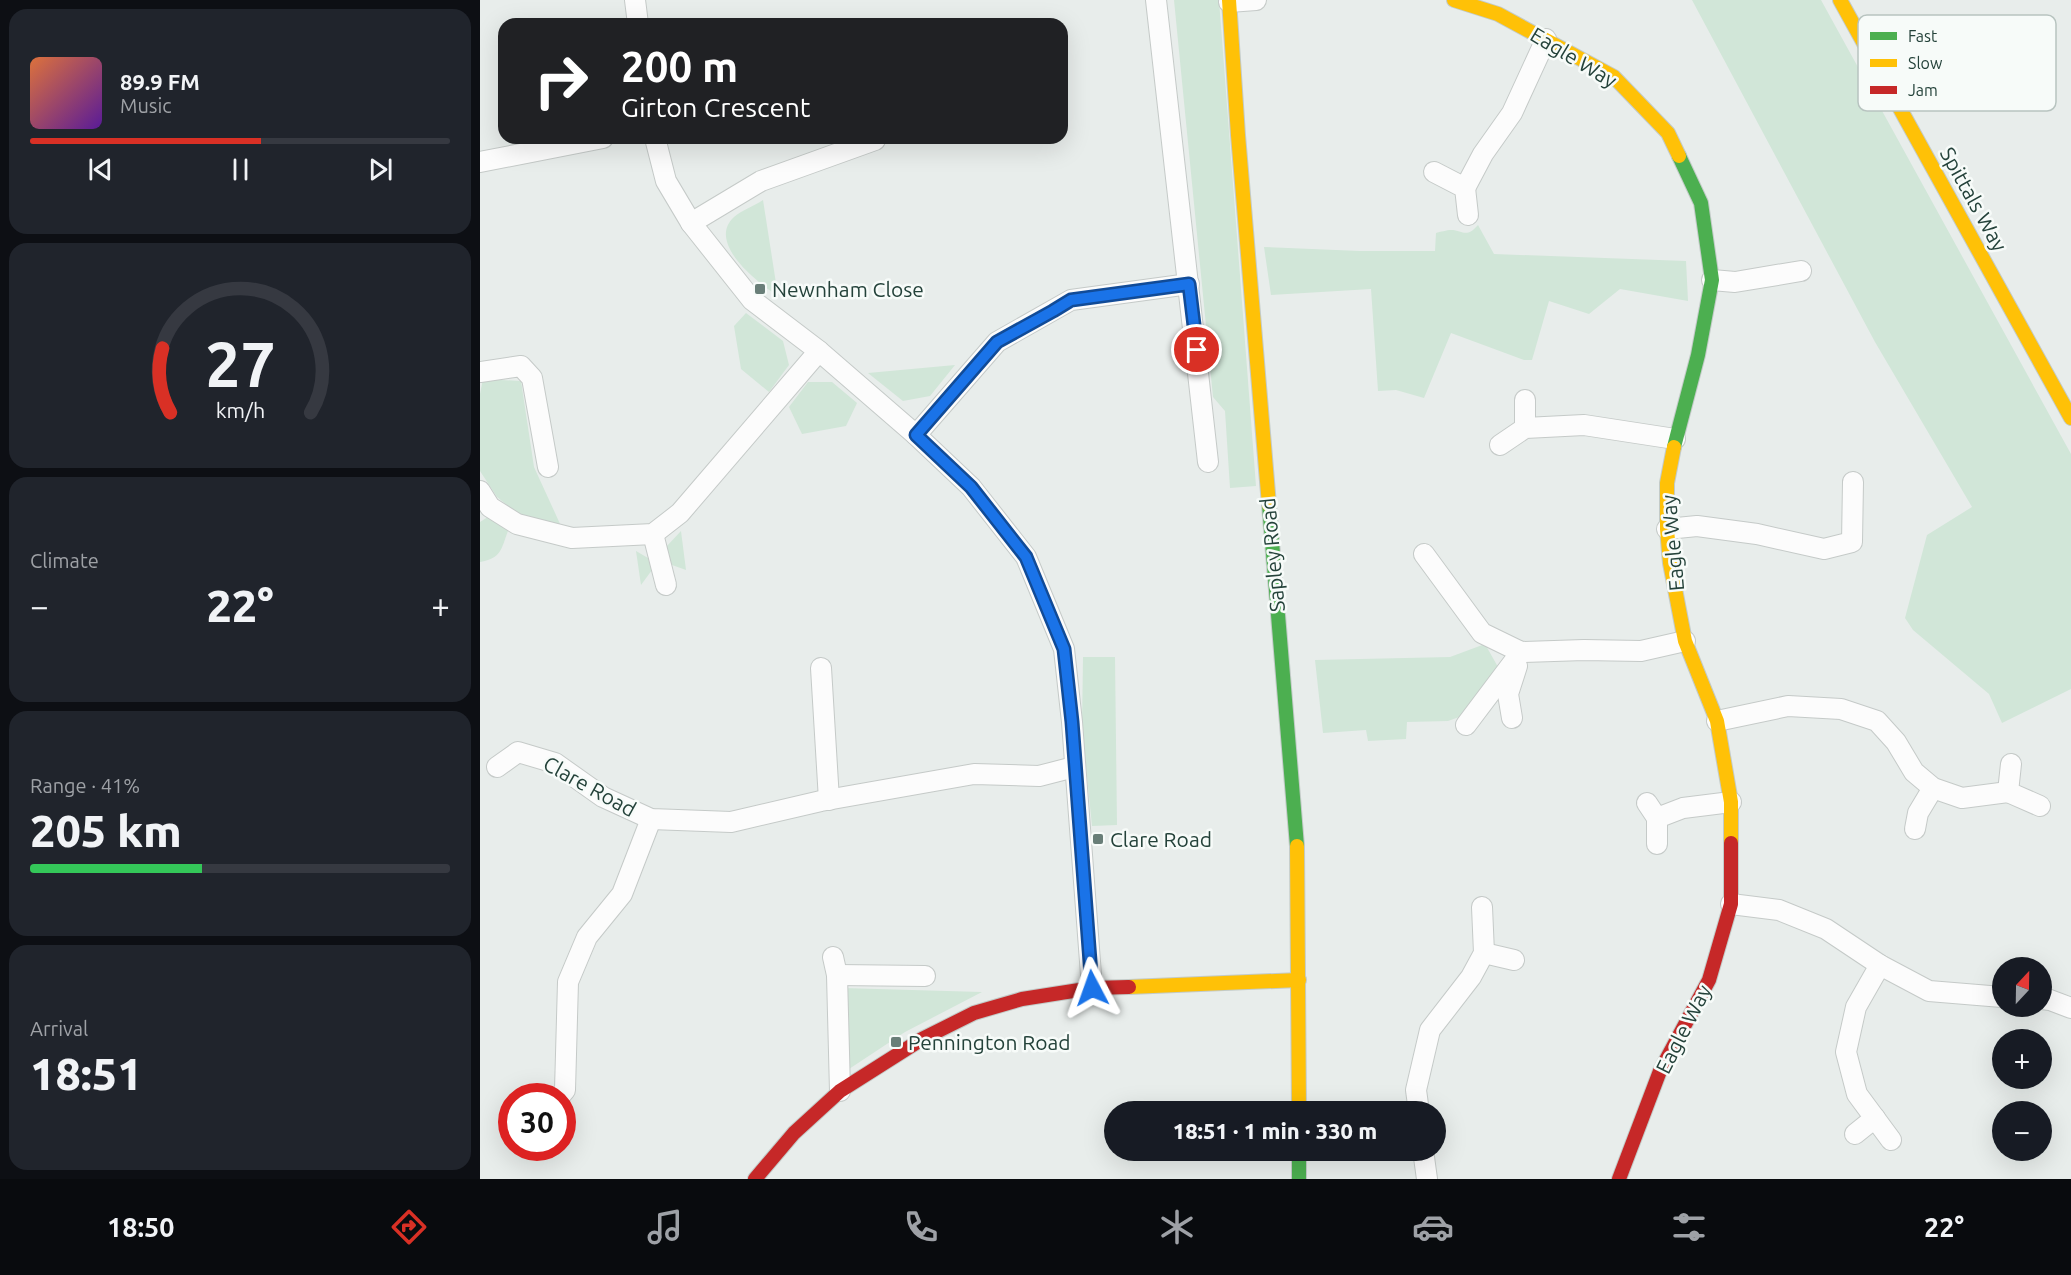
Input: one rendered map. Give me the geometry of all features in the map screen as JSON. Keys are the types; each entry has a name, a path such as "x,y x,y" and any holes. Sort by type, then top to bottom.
{"main road":[{"name":"Eagle Way","path":"1454,0 1498,14 1614,76 1668,133 1701,203 1712,280 1698,355 1675,439 1667,483 1667,528 1670,563 1685,641 1717,721 1731,802 1731,904 1709,980 1660,1071 1619,1179"},
{"name":"Spittals Way","path":"1840,0 1858,33"},
{"name":"Sapley Road","path":"1229,1 1297,849 1299,1101"},
{"name":"Spittals Way","path":"1901,111 2071,418"},
{"path":"755,1179 794,1133 840,1091 922,1039 974,1013 1022,999 1092,988 1299,980"},
{"path":"1299,1161 1299,1179"}],"street":[{"path":"635,0 637,18"},
{"path":"1156,0 1209,462"},
{"path":"1229,1 1256,0"},
{"path":"1468,215 1465,188 1483,154 1512,113 1546,39"},
{"path":"480,162 572,144"},
{"path":"657,144 666,181 691,223 752,300 819,351 916,435 971,487 1026,557 1064,649 1081,830 1092,988"},
{"path":"691,223 761,181 864,144"},
{"path":"1434,172 1465,188"},
{"path":"1712,280 1735,282 1793,269"},
{"path":"916,435 997,342 1071,300 1189,284"},
{"path":"480,491 490,507 517,524 572,538 653,534 680,513 819,351"},
{"path":"480,372 521,366 532,378 548,467"},
{"path":"1525,400 1525,428"},
{"path":"1500,445 1525,428 1584,425 1675,439"},
{"path":"1667,528 1697,526 1747,533 1824,549 1852,542 1853,482"},
{"path":"653,534 666,585"},
{"path":"1424,554 1482,633 1521,652 1641,651 1685,641"},
{"path":"1512,718 1508,694 1521,652"},
{"path":"1466,725 1521,652"},
{"path":"821,668 829,800"},
{"path":"1717,721 1788,706 1841,709 1877,721 1896,742 1914,772 1933,788 1962,798 2008,792 2040,806"},
{"name":"Clare Road","path":"497,768 518,752 555,763 603,797 651,819 731,822 829,800 974,774 1039,776 1074,767"},
{"path":"2008,792 2011,764"},
{"path":"1915,829 1918,813 1933,788"},
{"path":"1657,844 1652,810 1731,802"},
{"path":"565,1083 568,982 587,937 622,894 651,819"},
{"path":"1731,904 1779,910 1826,929 1880,965 1929,992 1992,996"},
{"path":"1418,1101 1416,1090 1430,1030 1471,978 1484,953 1482,907"},
{"path":"1484,953 1514,960"},
{"path":"1880,965 1856,1007 1846,1052 1857,1094 1891,1140"},
{"path":"840,1091 835,966 925,976"},
{"path":"2052,1001 2071,1008"},
{"path":"1855,1134 1875,1118"},
{"path":"1425,1161 1427,1179"}],"green space":[{"path":"1174,0 1219,0 1256,486 1230,488 1225,411 1213,397"},
{"path":"1692,0 1821,0 1858,67 1858,111 1882,111 2071,454 2071,689 2002,723 1989,694 1913,630 1905,618 1927,535 1972,507 1875,342"},
{"path":"763,200 778,296 759,282 738,261 730,250 726,238 727,227 734,217"},
{"path":"1478,225 1494,254 1686,261 1688,301 1620,289 1589,314 1549,301 1532,360 1524,360 1451,333 1424,398 1396,390 1378,391 1371,289 1271,295 1264,247 1435,251 1436,233 1455,230 1467,233"},
{"path":"746,313 783,341 789,365 769,392 741,369 734,326"},
{"path":"955,365 930,396 903,401 868,373"},
{"path":"483,379 521,381 534,467 561,526 518,514 497,497 480,471 480,394"},
{"path":"808,382 832,382 857,403 846,426 802,434 789,407"},
{"path":"491,515 508,531 500,552 493,558 480,562 480,522"},
{"path":"681,531 686,570 672,565 666,547"},
{"path":"636,551 648,558 652,570 641,585"},
{"path":"1485,644 1498,667 1462,716 1448,721 1407,722 1406,739 1368,741 1366,730 1323,733 1315,660 1450,657"},
{"path":"1083,657 1115,657 1117,825 1092,826 1082,727"},
{"path":"842,988 982,992 905,1032 849,1069"}],"traffic: fast":[{"path":"1674,447 1698,355 1712,280 1701,203 1679,156"},
{"path":"1269,505 1297,846"},
{"path":"1299,1161 1299,1179"}],"traffic: slow":[{"path":"1229,0 1269,505"},
{"path":"1454,0 1498,14 1614,77 1668,133 1679,156"},
{"path":"1840,0 1858,33"},
{"path":"1901,111 2071,418"},
{"path":"1674,447 1667,483 1670,563 1685,641 1717,721 1731,802 1731,843"},
{"path":"1297,846 1299,1101"},
{"path":"1129,987 1299,980"}],"traffic: jam":[{"path":"1619,1179 1660,1071 1709,980 1731,904 1731,843"},
{"path":"755,1179 794,1133 840,1091 922,1039 974,1013 1022,999 1092,988 1129,987"}],"place":[{"name":"Newnham Close","path":"760,289"},
{"name":"Clare Road","path":"1098,839"},
{"name":"Pennington Road","path":"896,1042"}],"route":[{"path":"1092,988 1081,830 1064,649 1026,557 971,487 916,435 997,342 1071,300 1189,284 1197,350"}]}
